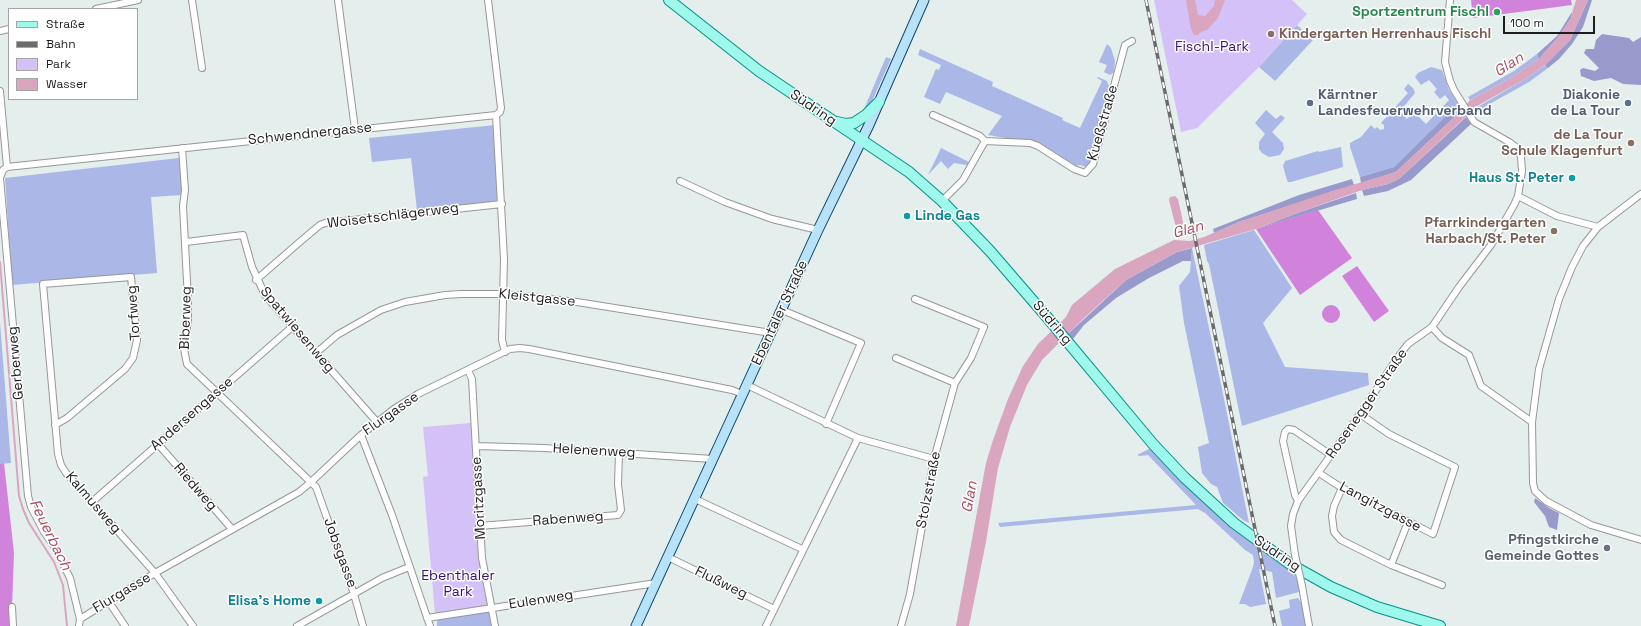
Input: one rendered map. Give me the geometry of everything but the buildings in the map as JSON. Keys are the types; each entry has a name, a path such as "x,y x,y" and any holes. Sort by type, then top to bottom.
{"main road":[{"name":"Südring","path":"669,0 759,71 910,172 942,201 990,251 1050,320 1153,444 1184,477 1250,536 1290,564 1346,594 1393,612 1440,626"},
{"name":"Ebentaler Straße","path":"636,626 818,230 862,140 924,0"},
{"path":"831,120 846,124 854,123 866,115 879,102"}],"street":[{"path":"101,8 138,0"},
{"path":"192,0 202,68"},
{"path":"338,0 355,130"},
{"path":"488,0 501,108 500,112 496,115 502,204 504,259 502,340 505,352"},
{"name":"Rosenegger Straße","path":"1309,626 1295,555 1291,526 1293,514 1298,501 1408,344 1432,327 1459,287 1491,245 1518,196 1522,171 1521,157 1517,148 1503,138 1477,125 1459,98 1450,81 1445,62 1450,0"},
{"name":"Kueßstraße","path":"933,115 980,136 985,141 1030,143 1038,146 1074,169 1085,173 1093,164 1125,45 1132,41"},
{"path":"0,91 8,167"},
{"name":"Schwendnergasse","path":"8,167 496,115"},
{"path":"942,201 963,180 985,141"},
{"name":"Biberweg","path":"182,148 185,190 183,206 188,300 188,320 184,349 185,359 187,364 311,482"},
{"name":"Gerberweg","path":"8,167 3,170 0,178 28,496 31,507 44,532 54,546 70,578 80,619 79,626"},
{"path":"680,181 725,202 772,219 818,230"},
{"path":"1641,194 1598,227 1583,246 1572,267 1559,299 1539,369 1532,422 1533,483 1535,491 1546,501 1591,524 1641,540"},
{"path":"1518,196 1556,216 1598,227"},
{"name":"Woisetschlägerweg","path":"256,280 320,225 325,223 502,204"},
{"name":"Spatwiesenweg","path":"186,242 244,235 256,280 264,295 376,421"},
{"name":"Torfweg","path":"42,284 131,277 137,340 133,358 125,368 67,418 55,425"},
{"name":"Kalmusweg","path":"42,284 58,454 61,465 66,473 155,573 193,626"},
{"name":"Kleistgasse","path":"316,354 337,335 353,325 395,305 445,295 479,293 504,294 577,302 771,333"},
{"name":"Stolzstraße","path":"900,626 910,594 934,459 955,383 971,358 984,327 915,299"},
{"path":"782,310 860,343 826,424"},
{"name":"Andersengasse","path":"92,502 292,327"},
{"path":"1432,327 1442,338 1469,354 1482,386 1532,422"},
{"name":"Flurgasse","path":"80,619 155,573 294,495 311,482 376,421 418,394 515,348 529,349 732,390 742,394"},
{"path":"896,358 955,383"},
{"name":"Moritzgasse","path":"468,370 472,379 482,558 495,626"},
{"path":"747,385 858,438 934,459"},
{"name":"Langitzgasse","path":"1319,473 1342,488 1433,534 1455,466 1389,434 1360,414"},
{"path":"1298,501 1295,495 1283,441 1285,432 1288,430 1294,430 1331,455"},
{"path":"361,435 392,516 430,626"},
{"path":"766,626 858,438"},
{"name":"Riedweg","path":"158,444 232,529"},
{"name":"Helenenweg","path":"476,446 713,459"},
{"name":"Rabenweg","path":"480,526 618,515 621,510 618,484 619,453"},
{"name":"Jobsgasse","path":"311,482 316,487 354,594 363,626"},
{"path":"1342,488 1334,506 1332,516 1333,527 1337,536 1391,565 1442,585"},
{"path":"695,499 802,550"},
{"path":"1391,565 1408,522"},
{"name":"Flußweg","path":"668,557 774,609"},
{"path":"297,626 382,578 409,567"},
{"name":"Eulenweg","path":"427,618 656,582"},
{"path":"109,602 125,626"},
{"path":"12,608 13,626"}],"shaded area":[{"name":"Sportzentrum Fischl","path":"1471,0 1571,0 1572,5 1473,18"},
{"path":"1575,0 1571,18 1560,35 1539,59 1537,54 1557,36 1572,12"},
{"path":"1588,0 1592,0 1583,27 1572,44 1559,59 1548,68 1545,65 1570,40"},
{"path":"1297,25 1313,40 1275,81 1259,67"},
{"path":"1602,34 1629,38 1633,42 1641,37 1641,85 1623,84 1611,78 1594,81 1581,76 1580,70 1583,68 1595,71 1599,68 1584,53 1586,49 1594,49 1596,40"},
{"path":"1107,44 1111,48 1115,61 1114,72 1110,75 1104,72 1107,65 1099,62"},
{"path":"920,49 993,82 992,86 1063,118 1062,120 1080,128 1102,81 1097,78 1098,77 1107,81 1110,89 1091,163 1086,167 1080,165 1075,166 1039,144 988,135 1002,116 946,92 940,104 924,97 936,69 939,70 941,65 918,55"},
{"path":"1537,54 1539,59 1509,79 1470,100 1468,97 1514,71"},
{"path":"886,57 891,59 868,110 862,114"},
{"path":"1545,65 1548,68 1529,82 1486,106 1479,113 1474,109 1527,78"},
{"path":"1431,67 1442,70 1449,90 1458,104 1394,167 1360,177 1350,143 1361,137 1371,125 1375,129 1377,127 1380,130 1384,129 1384,125 1381,123 1408,93 1404,89 1408,84 1413,88 1415,93 1400,111 1407,119 1414,112 1426,124 1449,100 1445,95 1440,99 1434,92 1437,89 1429,80 1421,85 1415,77 1418,73"},
{"path":"1458,104 1462,110 1396,172 1361,183 1360,177 1394,167"},
{"path":"1266,110 1276,119 1281,115 1285,118 1272,132 1283,143 1284,149 1280,155 1269,157 1262,153 1259,149 1259,142 1265,134 1255,123"},
{"path":"1466,117 1471,124 1411,180 1388,191 1364,196 1362,190 1388,184 1400,178"},
{"path":"495,125 499,201 417,210 411,158 372,162 369,138"},
{"path":"1341,147 1343,167 1288,182 1283,166 1285,161 1318,151"},
{"path":"941,148 969,162 967,165 954,163 948,169 941,161 928,175"},
{"path":"179,158 183,195 151,197 157,273 12,285 5,178"},
{"path":"1352,179 1354,185 1239,222 1214,233 1213,229 1299,195"},
{"path":"1356,193 1357,199 1256,229 1300,212"},
{"path":"1318,210 1352,258 1300,295 1256,229"},
{"path":"1254,230 1292,288 1263,323 1285,367 1368,373 1369,385 1242,426 1204,245"},
{"path":"1192,248 1249,523 1243,520 1223,503 1217,487 1211,484 1202,473 1198,447 1209,443 1184,323 1179,286 1190,272"},
{"path":"1192,248 1191,261 1183,261 1149,278 1116,298 1084,325 1073,339 1068,334 1126,280 1177,252"},
{"path":"1357,266 1389,311 1374,322 1342,276"},
{"path":"1331,305 1337,308 1340,314 1337,320 1331,323 1325,320 1322,314 1325,308"},
{"path":"0,322 11,463 0,464"},
{"path":"1151,448 1223,520 1261,550 1296,573 1300,590 1299,592 1276,598 1272,572 1259,569 1266,604 1250,607 1245,604 1239,604 1253,567 1253,555 1245,550 1205,513 1198,509 1000,527 998,523 1196,505 1148,455 1137,455"},
{"path":"4,463 14,553 12,607 13,626 0,626 0,464"},
{"path":"1535,498 1559,513 1557,530 1549,527 1545,516 1534,502"},
{"path":"1298,598 1303,605 1307,626 1282,626 1279,611 1290,608 1289,600"},
{"path":"489,611 492,626 437,626 437,619"}],"green space":[{"name":"Fischl-Park","path":"1154,0 1292,0 1307,14 1259,67 1197,128 1181,132"},
{"name":"Ebenthaler Park","path":"471,423 476,528 479,559 488,606 435,614 423,477 428,476 423,427"}],"water":[{"path":"1186,0 1195,0 1198,15 1205,16 1214,6 1215,0 1225,0 1218,18 1207,30 1198,35 1194,35 1191,29"},
{"path":"1576,0 1588,0 1570,40 1550,61 1527,78 1477,106 1400,178 1388,184 1362,190 1256,229 1177,252 1126,280 1084,318 1042,360 1027,385 1010,427 998,468 986,542 969,626 956,626 986,463 993,440 1008,399 1023,366 1038,344 1066,317 1072,305 1115,269 1174,240 1190,241 1204,237 1239,222 1332,191 1396,172 1462,110 1470,100 1509,79 1539,59 1560,35 1571,18"},
{"path":"1175,196 1178,199 1183,222 1180,228 1175,224 1169,200 1170,197"}],"waterway":[{"name":"Feuerbach","path":"0,262 19,496 29,523 54,562 63,585 67,626"}],"railway":[{"path":"1146,0 1275,626"}],"place":[{"name":"Sportzentrum Fischl","path":"1497,12"},
{"name":"Kindergarten Herrenhaus Fischl","path":"1271,34"},
{"name":"Kärntner Landesfeuerwehrverband","path":"1310,103"},
{"name":"Diakonie de La Tour","path":"1628,103"},
{"name":"de La Tour Schule Klagenfurt","path":"1631,143"},
{"name":"Haus St. Peter","path":"1572,178"},
{"name":"Linde Gas","path":"907,216"},
{"name":"Pfarrkindergarten Harbach/St. Peter","path":"1554,231"},
{"name":"Pfingstkirche Gemeinde Gottes","path":"1607,548"},
{"name":"Elisa's Home","path":"319,601"}],"water label":[{"name":"Glan","path":"1509,65"},
{"name":"Glan","path":"1188,230"},
{"name":"Glan","path":"970,497"}]}
